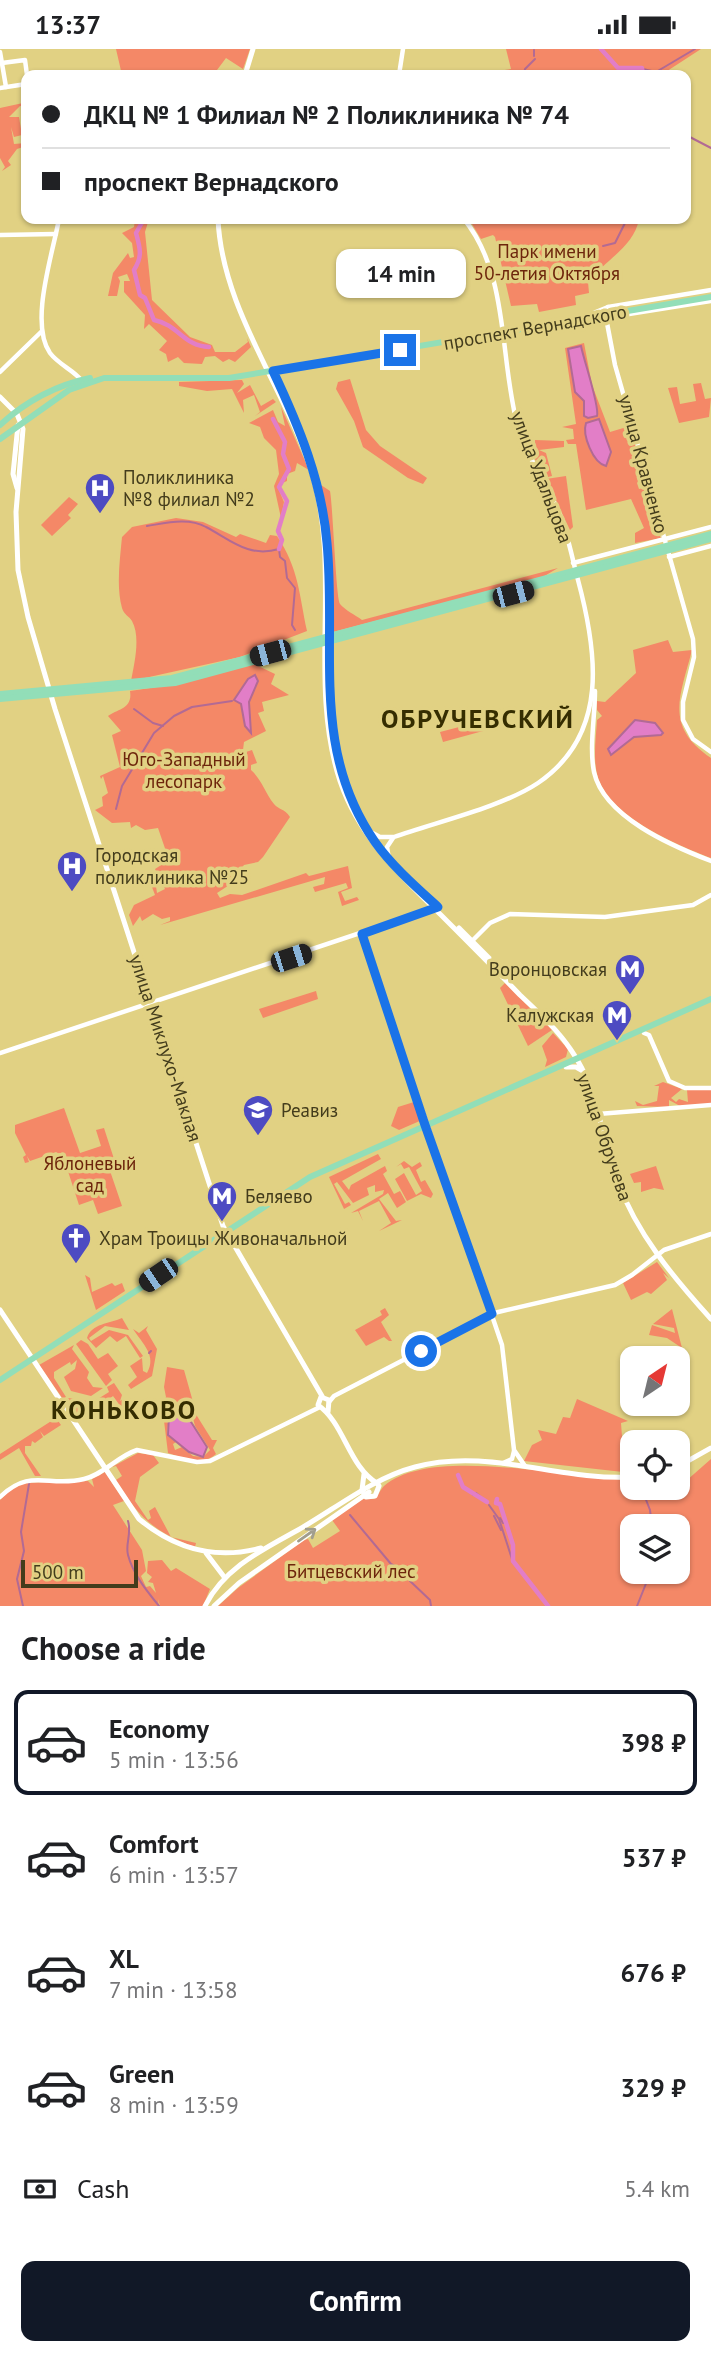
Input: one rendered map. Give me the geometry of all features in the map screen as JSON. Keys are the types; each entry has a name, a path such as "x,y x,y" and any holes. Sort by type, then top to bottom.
{"main road":[{"path":"249,70 255,49"},
{"name":"улица Обручева","path":"220,224 232,283 304,444 320,495 327,543 328,730 347,796 377,850 436,909"},
{"name":"проспект Вернадского","path":"0,425 15,412 50,391 122,373 205,375 271,369 711,295"},
{"name":"проспект Вернадского","path":"0,439 72,385"},
{"path":"50,391 55,394 54,399"},
{"path":"0,397 15,412 23,433"},
{"path":"17,498 23,433 30,416"},
{"path":"17,498 13,476 19,424"},
{"path":"8,433 14,433 16,438"},
{"name":"улица Миклухо-Маклая","path":"17,498 20,581 51,693 226,1232 363,1473 376,1483"},
{"path":"666,547 710,530"},
{"path":"0,697 175,683 575,570 666,547 711,539"},
{"name":"улица Обручева","path":"347,796 367,830 389,859 546,1020 578,1058 599,1114 618,1183 659,1254 711,1316"},
{"path":"578,1058 648,1032 711,1001"},
{"path":"0,1382 226,1232 312,1180 425,1126 711,1001"},
{"path":"578,1058 576,1067 585,1074"},
{"name":"улица Обручева","path":"578,1058 599,1114"},
{"path":"0,1310 133,1512 148,1526 171,1541 205,1552 247,1551 273,1544 283,1546 280,1554"},
{"path":"690,1461 711,1450"},
{"path":"205,1606 225,1578 245,1560 376,1483 424,1465 503,1462 620,1477"},
{"path":"376,1483 425,1468 483,1464 620,1477"},
{"name":"улица Миклухо-Маклая","path":"363,1473 363,1491"},
{"path":"363,1491 374,1497 376,1483"},
{"path":"214,1606 239,1583 363,1491"},
{"path":"205,1552 225,1578"}],"street":[{"path":"400,70 403,49"},
{"path":"0,52 3,88 21,85"},
{"path":"2,63 25,60 26,70"},
{"path":"58,224 44,300 41,332 50,352 84,381"},
{"name":"улица Удальцова","path":"467,224 488,262 518,427 559,513 575,570 593,646 593,684"},
{"path":"0,235 57,234"},
{"name":"улица Кравченко","path":"607,313 625,401 635,428 666,547"},
{"path":"0,372 41,332"},
{"name":"улица Кравченко","path":"612,347 666,547"},
{"path":"68,369 72,376 72,385"},
{"path":"641,462 646,469"},
{"path":"711,546 666,547 694,650 683,702 683,720 692,739 711,752"},
{"path":"593,684 594,773 609,802 639,826 711,861"},
{"path":"367,830 390,839 507,798 538,783 561,762 586,720 593,684"},
{"path":"586,720 593,723 594,729"},
{"path":"389,859 387,852 390,839"},
{"path":"471,943 490,923 510,913 605,917 693,905 711,895"},
{"path":"425,914 429,908 426,901"},
{"path":"0,1053 436,909"},
{"path":"362,934 503,1350 514,1450 512,1459 503,1462"},
{"path":"648,1032 669,1081 685,1089 711,1088"},
{"path":"599,1114 711,1105"},
{"path":"0,1497 12,1486 26,1479 81,1480 137,1450 197,1462 210,1461 492,1314 609,1287 632,1276 659,1254 711,1234"},
{"path":"514,1450 525,1466"}],"green space":[{"path":"116,49 250,49 243,69 226,58 217,70 121,70"},
{"path":"506,49 701,49 669,70 504,70 511,69"},
{"path":"21,103 9,117 19,117 21,135 14,137 11,127 14,144 21,143 21,148 8,161 11,165 2,171 5,167 0,158 0,108"},
{"path":"134,224 147,224 145,232 152,300 190,337 212,345 215,352 235,352 248,342 247,338 251,347 235,362 229,359 223,362 215,356 205,357 202,364 184,363 178,357 168,362 166,354 159,350 167,341 149,324 144,329 145,315 124,292 124,281 130,281 127,274 118,277 120,281 117,296 108,296 113,273 128,253 130,258 134,257 132,243 122,233 134,227"},
{"name":"Парк имени 50-летия Октября","path":"472,224 638,224 631,238 588,282 589,293 575,296 576,305 539,312 537,304 511,306 495,237 493,235 481,239"},
{"path":"584,343 592,385 610,432 630,426 643,473 637,483 639,489 644,488 655,529 661,538 635,543 635,533 644,528 631,499 586,510 576,444 568,444 566,440 574,439 573,429 562,427 576,424 565,348"},
{"path":"350,379 366,430 380,446 427,478 423,484 408,478 363,447 354,421 336,389 338,382"},
{"path":"242,380 244,384 237,393 250,385 261,406 273,399 276,402 255,416 260,412 254,395 243,400 244,413 232,389 207,391 179,386 179,382"},
{"path":"701,383 705,399 711,398 709,417 679,423 668,388 677,387 680,404 696,401 693,384"},
{"path":"281,407 309,470 297,463 295,471 287,474 287,481 280,484 278,488 284,502 281,518 274,486 279,474 276,450 264,438 260,427 249,423 273,410 278,422 285,426"},
{"path":"535,440 564,441 564,447 539,450 546,453 552,476 544,478 535,459"},
{"path":"566,476 573,527 570,530 546,479"},
{"path":"321,485 330,491 340,604 362,620 558,568 541,578 333,632 330,536"},
{"path":"69,497 78,504 68,515 71,518 52,536 41,525"},
{"path":"176,518 203,522 236,537 240,534 266,543 270,535 277,536 294,571 307,631 240,657 131,681 136,635 132,621 123,610 120,600 122,537 132,527"},
{"path":"668,640 673,652 692,650 679,710 687,734 696,746 711,758 711,858 644,827 614,803 603,789 597,774 597,720 602,716 597,710 597,701 605,702 636,673 633,650"},
{"name":"Юго-Западный лесопарк","path":"254,664 275,674 271,684 289,695 262,702 264,711 258,713 266,731 244,742 243,750 248,760 246,752 252,750 257,763 251,765 251,770 274,804 290,817 263,857 258,862 244,865 236,875 237,880 217,893 220,898 230,894 242,895 306,873 309,876 348,866 352,888 341,892 345,901 357,897 359,900 342,906 338,892 348,888 346,883 315,892 313,887 324,884 325,877 160,925 170,921 170,917 162,919 153,914 142,921 140,916 133,926 129,915 134,905 155,895 152,887 156,886 157,893 165,889 155,869 169,860 158,828 145,830 136,825 131,828 130,822 112,823 95,810 103,806 102,797 108,793 103,776 101,779 100,776 120,767 112,735 121,731 108,716 127,705 130,691 184,683"},
{"path":"478,710 483,731 443,742 440,732 463,726 462,720 467,718 466,713"},
{"path":"505,983 552,1030 528,1046 500,988"},
{"path":"316,991 318,999 263,1018 259,1009"},
{"path":"553,1033 568,1049 566,1057 545,1067 547,1060 542,1046"},
{"path":"663,1082 682,1089 671,1098 676,1102 679,1099 688,1102 687,1090 711,1089 711,1104 680,1106 669,1100 669,1107 637,1106 635,1101 643,1105 657,1101 659,1086 654,1086"},
{"path":"414,1102 422,1120 399,1130 391,1126 398,1107"},
{"name":"Яблоневый сад","path":"64,1108 80,1153 101,1146 96,1130 104,1128 115,1162 108,1165 122,1206 98,1214 93,1200 79,1205 63,1156 56,1152 30,1161 27,1156 29,1162 25,1163 23,1157 26,1155 15,1133 15,1125"},
{"path":"378,1154 381,1159 342,1181 349,1190 351,1185 385,1166 387,1171 383,1174 394,1194 400,1191 406,1202 397,1208 388,1193 379,1199 396,1221 402,1220 379,1231 391,1223 379,1201 359,1211 363,1221 358,1211 351,1213 383,1194 384,1190 375,1192 375,1185 367,1188 369,1195 353,1203 337,1182 334,1184 345,1204 349,1202 351,1205 344,1209 329,1177"},
{"path":"404,1161 412,1167 420,1162 422,1166 416,1170 421,1182 425,1180 433,1194 431,1198 421,1194 407,1201 395,1179 404,1173 416,1195 422,1191 409,1167 404,1169 401,1164 396,1167"},
{"path":"656,1166 664,1190 654,1188 641,1192 641,1182 634,1183 630,1174"},
{"path":"657,1262 669,1278 663,1273 667,1280 651,1294 647,1292 631,1300 623,1283"},
{"path":"85,1275 90,1278 92,1292 112,1283 115,1286 122,1283 125,1291 96,1310"},
{"path":"385,1308 389,1315 381,1322 392,1341 384,1337 366,1346 355,1330 382,1315 380,1311"},
{"path":"672,1309 681,1346 667,1338 649,1335 652,1325 675,1333 674,1328 653,1324"},
{"path":"122,1318 129,1330 105,1326 89,1338 91,1341 109,1330 128,1335 143,1356 140,1358 126,1336 117,1342 110,1336 96,1348 87,1338 93,1329"},
{"path":"148,1326 146,1330 157,1349 152,1376 131,1389 128,1385 137,1377 130,1366 142,1358 143,1371 147,1373 150,1367 148,1350 133,1329 139,1333"},
{"path":"81,1340 88,1344 98,1359 108,1353 118,1366 108,1374 112,1380 106,1386 76,1344"},
{"path":"74,1345 72,1349 89,1372 87,1378 93,1387 103,1388 91,1396 71,1391 64,1377 75,1369 77,1360 71,1365 70,1362 54,1372 54,1378 66,1397 63,1399 39,1365"},
{"path":"167,1367 184,1370 197,1416 212,1440 217,1440 213,1448 216,1454 211,1458 187,1459 168,1453 162,1405 166,1397 164,1387","holes":["190,1407 195,1426 210,1450 203,1457 193,1456 182,1447 175,1450 173,1444 176,1442 167,1435 169,1413"]},
{"path":"114,1383 122,1395 120,1401 123,1399 137,1418 129,1418 113,1396 108,1400 114,1410 105,1417 98,1414 91,1417 87,1409 83,1408 77,1412 80,1421 77,1423 64,1404 68,1398 93,1402 109,1392 107,1387"},
{"path":"577,1399 628,1421 621,1423 620,1472 524,1461 532,1445 542,1440 538,1430 556,1434 563,1417 570,1418"},
{"path":"56,1418 61,1425 44,1436 40,1431 43,1437 35,1443 32,1441 31,1446 25,1446 25,1453 41,1476 35,1476 19,1448 0,1460 0,1454"},
{"path":"138,1453 153,1455 159,1463 140,1477 135,1501 148,1520 151,1518 149,1511 155,1507 171,1537 148,1522 140,1514 116,1480 122,1476 116,1466 112,1467"},
{"name":"Битцевский лес","path":"711,1459 711,1606 218,1606 238,1588 304,1540 308,1539 313,1548 340,1531 332,1520 363,1499 374,1499 384,1486 406,1474 434,1467 468,1466 504,1467 620,1480 620,1500 690,1500 690,1477"},
{"path":"105,1472 124,1501 113,1505 142,1550 146,1571 141,1576 146,1587 150,1586 156,1593 153,1583 148,1582 152,1577 147,1573 148,1561 162,1560 171,1571 176,1568 210,1589 203,1606 160,1606 158,1599 159,1606 0,1606 0,1500 18,1483 88,1481 94,1487 92,1479"},
{"path":"173,1537 196,1543 195,1547 181,1541"}],"shaded area":[{"path":"581,346 597,411 597,416 588,418 584,416 584,401 575,392 568,349"},
{"path":"599,419 611,452 606,466 593,454 585,428 586,423"},
{"path":"255,675 258,681 249,702 251,733 245,726 241,704 234,700 248,679"},
{"path":"635,720 655,723 663,733 634,737 611,755 608,749"},
{"path":"178,1410 184,1411 207,1447 203,1457 189,1452 168,1435 169,1415"}],"waterway":[{"path":"601,49 618,68 642,70"},
{"path":"659,70 695,49"},
{"path":"534,50 534,56"},
{"path":"525,70 535,59"},
{"path":"643,69 647,70"},
{"path":"691,138 711,148"},
{"path":"141,224 136,233 140,252 134,270 140,295 145,298 154,320 169,326 193,343 209,347"},
{"path":"603,246 615,243 624,224"},
{"path":"273,419 285,442 283,454 289,469 279,487 287,501 278,531 282,540 279,549"},
{"path":"147,526 192,522 249,549 279,549 280,557 285,561 287,578 295,588 292,625 295,630"},
{"path":"116,809 122,786 154,733 174,716 192,707 232,701"},
{"path":"134,709 153,723 163,726"},
{"path":"458,1475 463,1487 487,1502"},
{"path":"23,1606 17,1579 24,1551 21,1532 29,1484"},
{"path":"473,1495 476,1493 487,1502"},
{"path":"497,1499 496,1503 500,1504 513,1545 513,1561 548,1606"},
{"path":"646,1500 650,1514"},
{"path":"489,1505 499,1519 512,1559"},
{"path":"350,1515 391,1564 408,1573 410,1581 430,1600 431,1606"},
{"path":"494,1516 501,1530"},
{"path":"500,1518 506,1523"},
{"path":"128,1521 127,1551 130,1562 140,1582 159,1606"},
{"path":"637,1606 646,1584"}],"place":[{"name":"Поликлиника №8 филиал №2","path":"100,515"},
{"name":"Городская поликлиника №25","path":"72,893"},
{"name":"Воронцовская","path":"630,996"},
{"name":"Калужская","path":"617,1042"},
{"name":"Реавиз","path":"258,1137"},
{"name":"Беляево","path":"222,1223"},
{"name":"Храм Троицы Живоначальной","path":"76,1265"}],"district":[{"name":"ОБРУЧЕВСКИЙ","path":"478,719"},
{"name":"КОНЬКОВО","path":"124,1410"}],"route":[{"path":"400,350 273,371 311,461 322,504 327,543 331,730 341,773 354,806 376,844 438,907 362,934 425,1125 492,1314 421,1351"}]}
